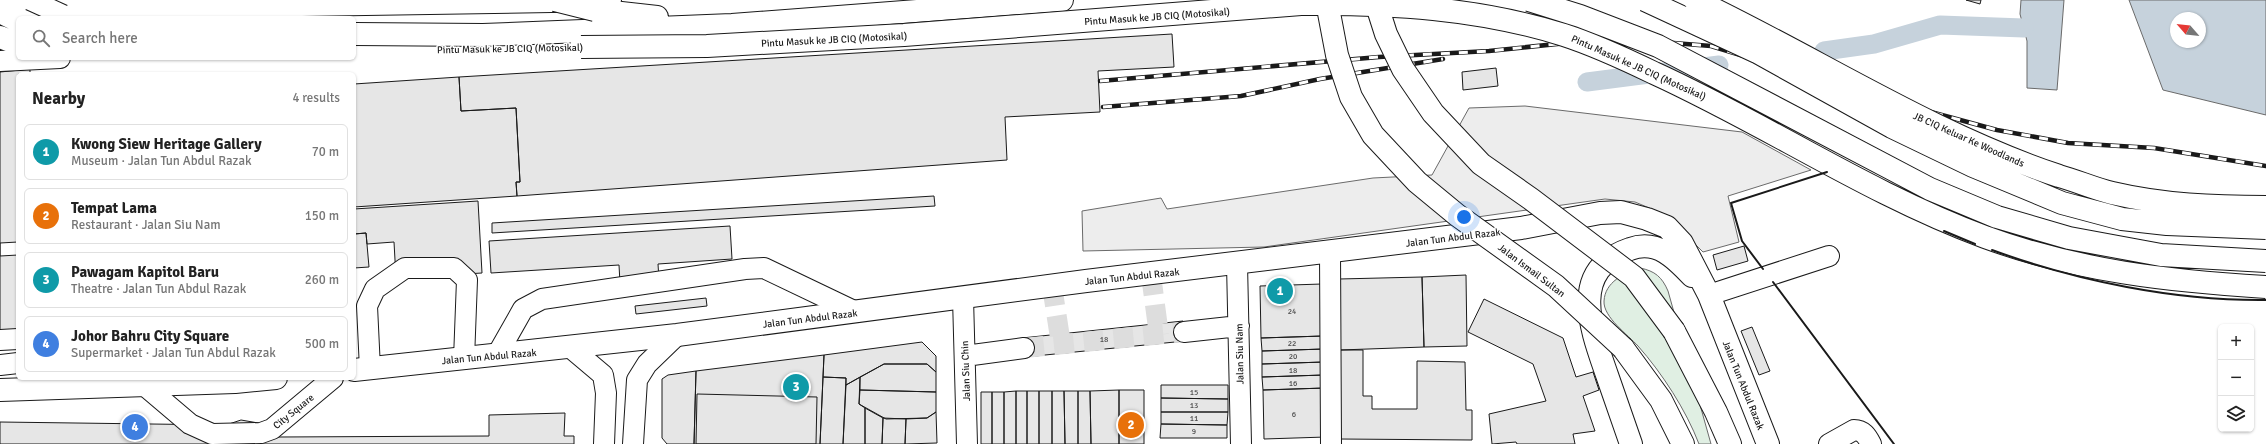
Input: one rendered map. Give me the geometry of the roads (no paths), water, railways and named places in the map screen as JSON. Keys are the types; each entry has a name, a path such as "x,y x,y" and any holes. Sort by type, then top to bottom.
{"main road":[{"path":"555,0 595,10 732,25"},
{"path":"0,11 193,13 610,0"},
{"path":"356,34 483,35 732,25 1062,0"},
{"path":"1529,0 1580,16 1658,46 1930,189 1997,217 2069,238 2161,255 2266,261"},
{"path":"1645,0 1757,52 1899,130 1973,166 2062,203 2122,219 2167,224 2266,228"},
{"name":"JB CIQ Keluar Ke Woodlands","path":"1695,0 1890,103 2018,162 2111,193 2161,202 2212,208 2266,207"},
{"name":"Jalan Ismail Sultan","path":"1328,3 1337,55 1351,97 1373,135 1417,182 1457,215 1556,286 1623,348 1661,400 1683,444"},
{"name":"Pintu Masuk ke JB CIQ (Motosikal)","path":"356,49 706,46 904,35 1301,4 1365,3 1426,7 1499,18 1566,36 1626,60 1706,96 1859,178 1933,215 1985,237 2054,259 2124,274 2205,283 2266,287"},
{"path":"1377,6 1403,69 1433,113 1476,158 1634,277 1674,331 1716,412 1730,444"},
{"path":"0,11 16,21"},
{"path":"0,37 16,43"},
{"name":"Jalan Tun Abdul Razak","path":"362,370 571,348 677,335 1521,228 1600,213 1621,212 1647,219 1667,227 1682,243 1710,295 1768,444"},
{"path":"1631,444 1590,321 1590,291 1597,270 1616,253 1633,248 1661,249 1674,256 1710,295"},
{"path":"0,390 238,380"}],"street":[{"path":"30,0 67,16"},
{"path":"0,61 20,60"},
{"path":"1330,252 1331,444"},
{"path":"1710,295 1829,256"},
{"name":"Jalan Siu Nam","path":"1237,264 1241,444"},
{"path":"362,370 367,306 375,289 406,268 454,268 467,280 464,359"},
{"path":"498,355 523,309 542,299 745,269 764,268 856,312"},
{"name":"Jalan Siu Chin","path":"963,298 967,444"},
{"path":"1184,332 1239,326"},
{"path":"633,444 637,380 647,364 677,335"},
{"path":"0,340 16,339"},
{"path":"571,348 603,375 606,393 604,444"},
{"path":"964,356 1024,348"},
{"path":"0,366 16,363"},
{"name":"City Square","path":"144,385 199,430 212,434 261,433 272,429 331,380"},
{"path":"1829,444 1854,430 1858,430 1866,435 1871,444"}],"waterway":[{"path":"1824,51 1874,44 1940,25 2024,28"},
{"path":"1587,82 1719,65"}],"tunnel":[{"path":"1151,275 1159,335"},
{"path":"1052,286 1061,344"},
{"path":"1024,348 1184,332"}],"railway":[{"path":"1100,81 1379,57 1489,51 1605,39 1661,42 1711,46 1894,102 1997,130 2068,143 2154,148 2266,166"},
{"path":"1103,107 1241,96 1320,79 1443,59"}],"place":[{"name":"Kwong Siew Heritage Gallery","path":"1280,291"},
{"name":"Pawagam Kapitol Baru","path":"796,387"},
{"name":"Tempat Lama","path":"1131,425"},
{"name":"Johor Bahru City Square","path":"135,427"}]}
